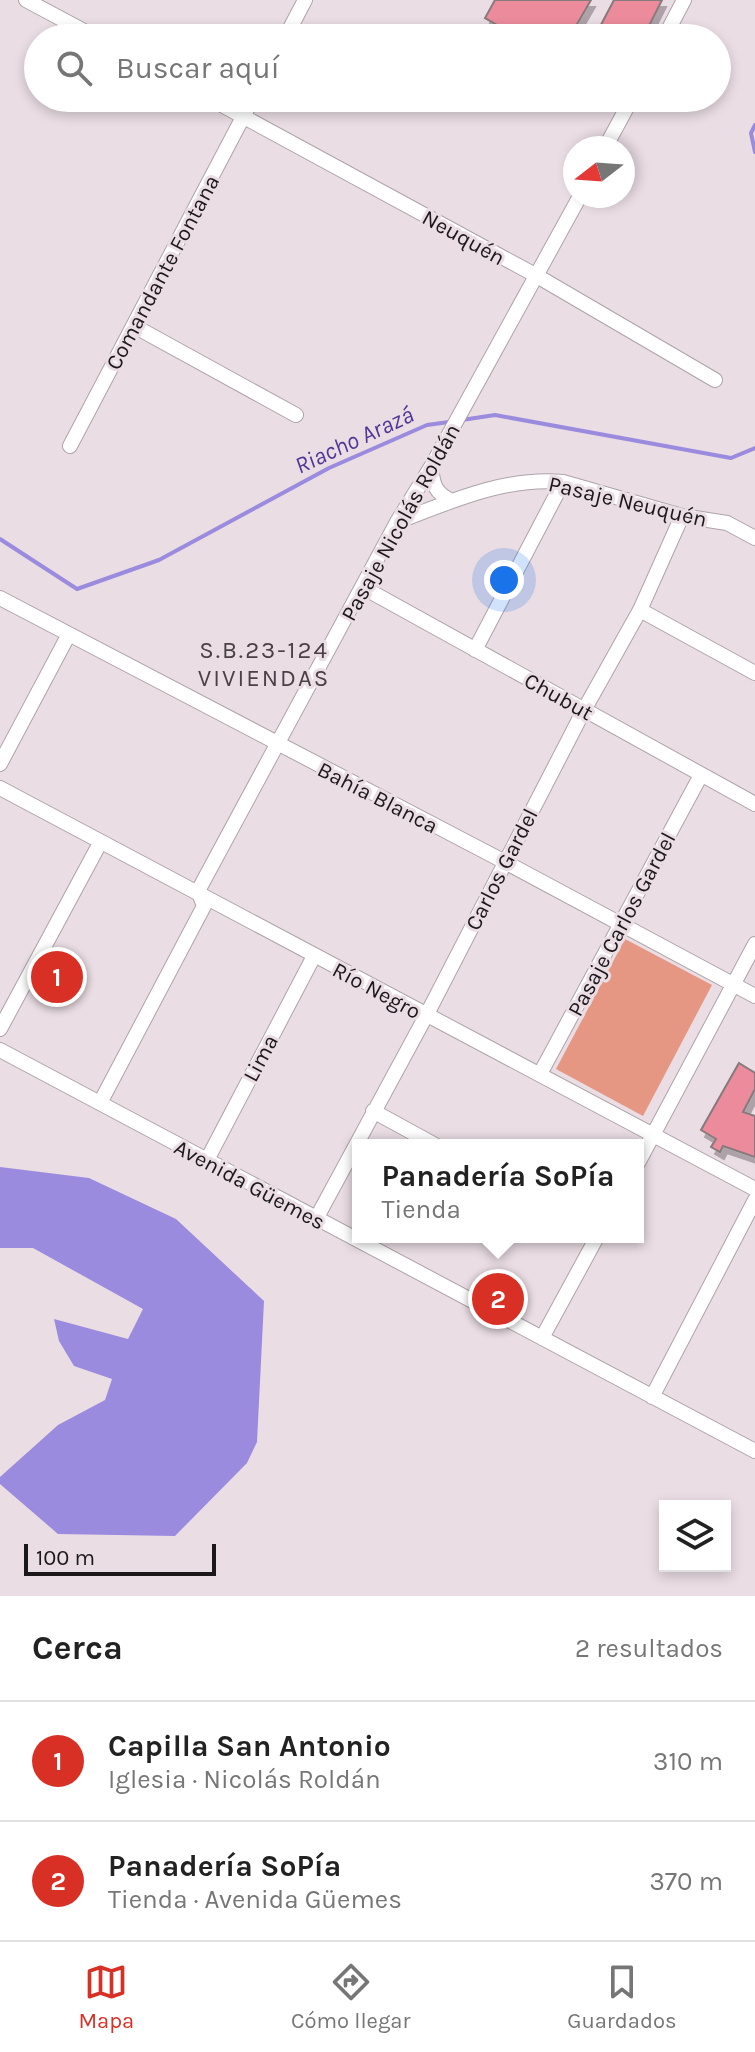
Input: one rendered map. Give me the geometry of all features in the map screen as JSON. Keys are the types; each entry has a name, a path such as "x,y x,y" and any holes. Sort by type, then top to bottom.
{"street":[{"path":"26,0 71,24"},
{"path":"292,24 305,0"},
{"path":"671,24 684,0"},
{"name":"Neuquén","path":"235,112 537,276 715,380"},
{"name":"Comandante Fontana","path":"70,446 245,112"},
{"path":"611,136 624,112"},
{"name":"Pasaje Nicolás Roldán","path":"100,1103 204,906 198,891 397,522 431,467 574,208"},
{"path":"134,326 296,415"},
{"path":"431,467 432,483 439,495 452,501"},
{"name":"Pasaje Neuquén","path":"397,522 452,501 520,483 545,480 563,482 682,516 727,523 755,538"},
{"path":"475,650 563,482"},
{"name":"Carlos Gardel","path":"358,1139 426,1016 584,710 640,610 682,516"},
{"name":"Chubut","path":"364,588 755,804"},
{"name":"Bahía Blanca","path":"0,598 755,996"},
{"path":"640,610 755,673"},
{"path":"0,764 69,634"},
{"name":"Pasaje Carlos Gardel","path":"540,1074 701,775"},
{"name":"Río Negro","path":"0,788 755,1189"},
{"path":"0,1029 100,843"},
{"path":"644,1152 755,944"},
{"name":"Lima","path":"207,1160 314,956"},
{"name":"Avenida Güemes","path":"0,1050 352,1238"},
{"path":"373,1111 424,1139"},
{"name":"Carlos Gardel","path":"316,1219 352,1151"},
{"path":"652,1397 755,1200"},
{"name":"Avenida Güemes","path":"362,1243 755,1450"},
{"path":"542,1338 594,1243"}],"shaded area":[{"path":"625,939 712,985 643,1116 556,1069"},
{"path":"0,1167 89,1178 176,1219 264,1301 257,1442 247,1463 175,1536 58,1534 0,1484 0,1477 58,1425 105,1400 112,1379 74,1366 59,1341 54,1319 128,1339 143,1309 33,1248 0,1248"}],"building":[{"path":"495,0 591,0 577,24 496,24 485,18"},
{"path":"614,0 662,0 650,24 601,24"},
{"path":"739,1063 755,1073 755,1089 743,1112 755,1116 755,1157 723,1146 720,1152 711,1147 716,1139 701,1130"}],"waterway":[{"name":"Riacho Arazá","path":"755,125 751,133 755,152"},
{"name":"Riacho Arazá","path":"462,420 495,415 731,458 755,448"},
{"name":"Riacho Arazá","path":"0,539 77,589 159,560 329,468 427,425 449,422"}],"place":[{"name":"Capilla San Antonio","path":"57,977"},
{"name":"Panadería SoPía","path":"498,1299"}],"district":[{"name":"S.B.23-124 VIVIENDAS","path":"264,664"}]}
